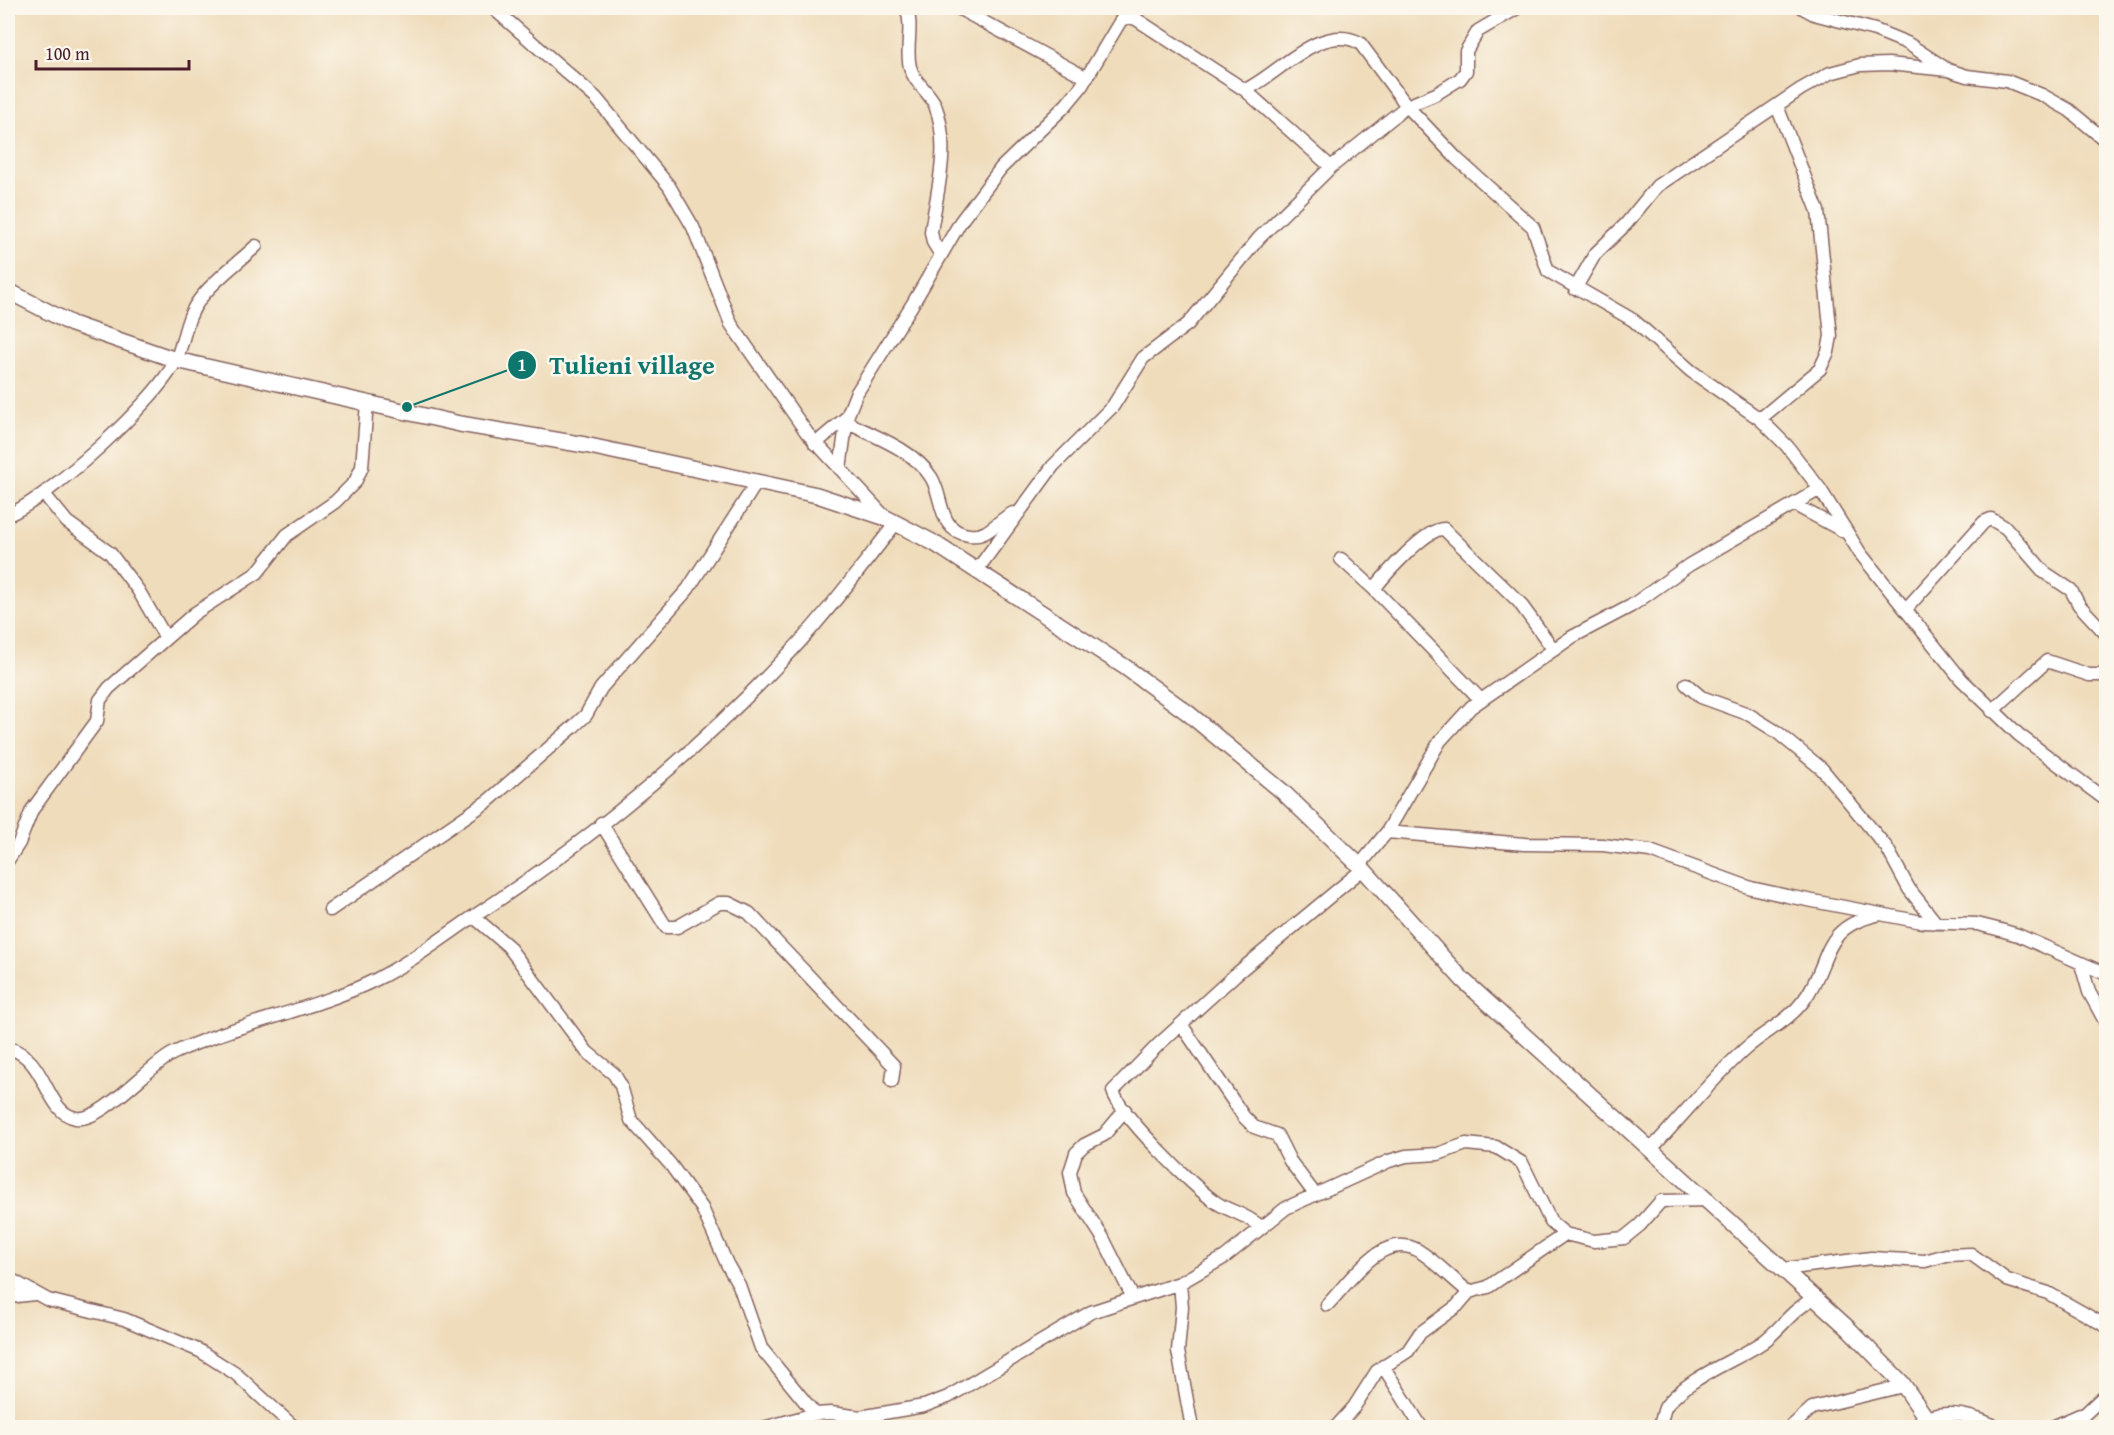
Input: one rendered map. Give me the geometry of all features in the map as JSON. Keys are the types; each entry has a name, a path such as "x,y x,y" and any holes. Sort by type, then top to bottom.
{"street":[{"path":"493,8 596,98 669,186 693,227 726,314 769,381 815,444 891,520"},
{"path":"957,8 1087,78"},
{"path":"977,570 1017,512 1063,453 1101,421 1113,406 1143,358 1188,324 1258,238 1330,167 1407,106 1436,94 1460,79 1466,70 1466,51 1478,31 1517,8"},
{"path":"1803,8 1814,14 1875,30 1907,43 1948,70"},
{"path":"910,9 910,67 914,77 934,102 941,133 942,165 931,232 933,242 941,255"},
{"path":"840,469 847,420 856,394 961,221 1001,168 1066,105 1087,78 1121,20 1137,13 1245,90 1330,167"},
{"path":"1245,90 1255,86 1298,53 1337,38 1351,38 1367,50 1407,106 1457,159 1525,217 1539,238 1548,271 1575,289 1633,320 1691,371 1760,419 1787,446 1820,489 1846,532 1874,571 1961,679 1992,711 2063,771 2106,800"},
{"path":"1575,289 1595,254 1626,224 1658,186 1830,73 1860,65 1888,64 1948,70 1967,76 2007,81 2042,95 2069,110 2106,141"},
{"path":"1760,419 1820,369 1828,352 1831,336 1818,211 1777,106"},
{"path":"8,515 44,494 141,406 176,360 186,324 200,298 256,246"},
{"path":"8,291 72,324 176,360 367,403 817,495 891,520 977,570 1125,667 1188,713 1283,792 1361,867 1459,977 1816,1297 1904,1386 1930,1423 1940,1414 1967,1416 1999,1428"},
{"path":"8,860 19,843 32,810 97,721 104,694 195,613 257,573 287,534 335,502 355,482 362,467 367,403"},
{"path":"815,444 847,420"},
{"path":"847,420 919,463 936,485 945,521 961,533 969,535 988,532 1009,515 1017,512"},
{"path":"330,910 488,801 586,715 601,688 693,582 757,482"},
{"path":"1261,1227 1246,1215 1211,1199 1156,1148 1113,1095 1114,1088 1181,1024 1361,867 1387,832 1440,741 1453,723 1480,700 1554,650 1648,595 1689,566 1820,489"},
{"path":"44,494 67,522 98,542 116,561 144,599 166,638"},
{"path":"1795,505 1846,532"},
{"path":"1906,609 1984,522 1991,519 2006,528 2040,568 2071,590 2079,604 2106,634"},
{"path":"8,1048 22,1053 32,1061 58,1105 75,1119 83,1118 104,1108 171,1054 376,980 515,891 601,823 726,718 781,663 827,610 891,520"},
{"path":"1374,589 1408,552 1437,529 1444,529 1519,602 1554,650"},
{"path":"1341,559 1374,589 1480,700"},
{"path":"1992,711 2047,661 2089,675 2106,675"},
{"path":"1686,684 1701,697 1748,714 1768,726 1822,769 1887,848 1909,889 1936,923"},
{"path":"601,823 666,927 677,927 719,903 729,903 749,913 813,978 838,1009 885,1054 894,1066 892,1081"},
{"path":"1387,832 1524,844 1603,845 1650,851 1751,888 1936,923 1977,924 2019,935 2106,974"},
{"path":"1650,1150 1739,1055 1785,1020 1803,1002 1828,947 1837,936 1857,920 1881,914"},
{"path":"474,917 508,946 587,1052 614,1074 621,1086 631,1120 670,1164 702,1208 726,1264 739,1285 761,1348 815,1414"},
{"path":"2081,964 2089,992 2106,1023"},
{"path":"1181,1024 1244,1117 1254,1126 1277,1136 1290,1161 1314,1193"},
{"path":"1125,1110 1104,1136 1079,1150 1070,1172 1074,1193 1103,1238 1133,1298"},
{"path":"763,1428 815,1414 860,1417 924,1406 948,1396 1085,1315 1180,1283 1225,1257 1261,1227 1314,1193 1406,1156 1438,1154 1466,1144 1480,1143 1507,1151 1522,1162 1534,1182 1546,1214 1565,1234 1594,1241 1617,1240 1640,1225 1661,1201 1709,1200"},
{"path":"1335,1428 1354,1407 1369,1382 1383,1366 1408,1352 1420,1333 1457,1306 1469,1292 1488,1287 1535,1252 1565,1234"},
{"path":"1327,1305 1380,1252 1400,1245 1417,1250 1469,1292"},
{"path":"1784,1269 1871,1258 1925,1261 1946,1255 1971,1254 2007,1280 2048,1293 2106,1326"},
{"path":"8,1278 34,1294 60,1305 124,1319 200,1351 236,1374 295,1428"},
{"path":"1180,1283 1182,1307 1178,1351 1192,1428"},
{"path":"8,1298 34,1294"},
{"path":"1658,1428 1666,1407 1689,1387 1734,1356 1764,1341 1794,1310 1816,1297"},
{"path":"1383,1366 1422,1428"},
{"path":"1790,1428 1812,1408 1904,1386"},
{"path":"2070,1428 2106,1394"},
{"path":"2050,1428 2084,1413"}],"place":[{"name":"Tulieni village","path":"407,407"}]}
